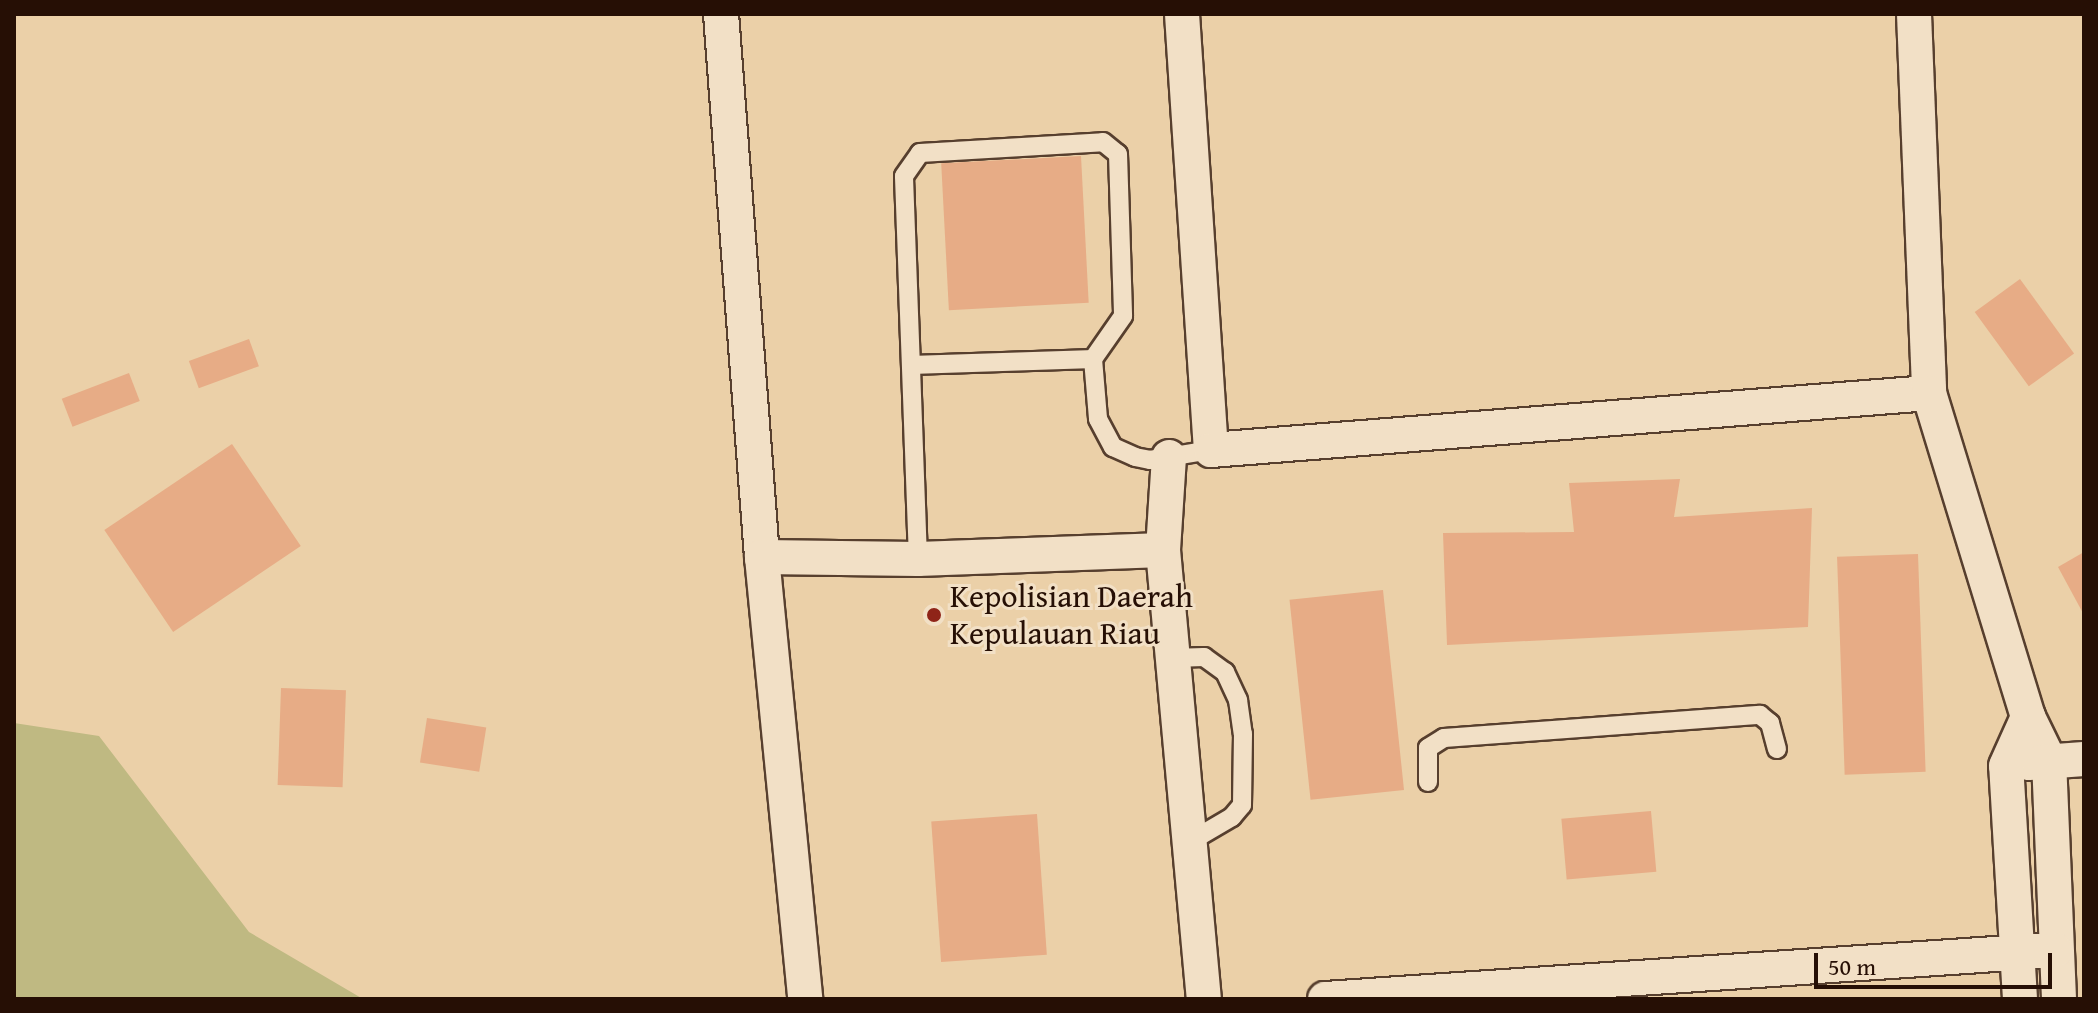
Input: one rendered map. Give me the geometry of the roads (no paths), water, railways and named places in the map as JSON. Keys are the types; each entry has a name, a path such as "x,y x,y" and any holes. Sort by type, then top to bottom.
{"street":[{"path":"721,14 762,557 805,999"},
{"path":"1182,14 1211,450 1929,393"},
{"path":"1914,14 1929,393 2028,717 2049,760 2059,999"},
{"path":"1169,457 1163,550 1193,840 1204,999"},
{"path":"762,557 918,559 1163,550"},
{"path":"2020,999 2006,766 2028,717"},
{"path":"2006,766 2084,759"},
{"path":"1325,999 2055,950"}],"lane":[{"path":"918,559 904,176 910,161 920,153 1103,142 1118,154 1123,316 1093,359 1098,419 1113,447 1150,460 1211,450"},
{"path":"912,365 1093,359"},
{"path":"1172,658 1204,657 1225,672 1238,700 1243,734 1242,805 1232,817 1193,840"},
{"path":"1428,782 1428,748 1444,738 1760,715 1770,723 1777,749"}],"place":[{"name":"Kepolisian Daerah Kepulauan Riau","path":"934,615"}]}
